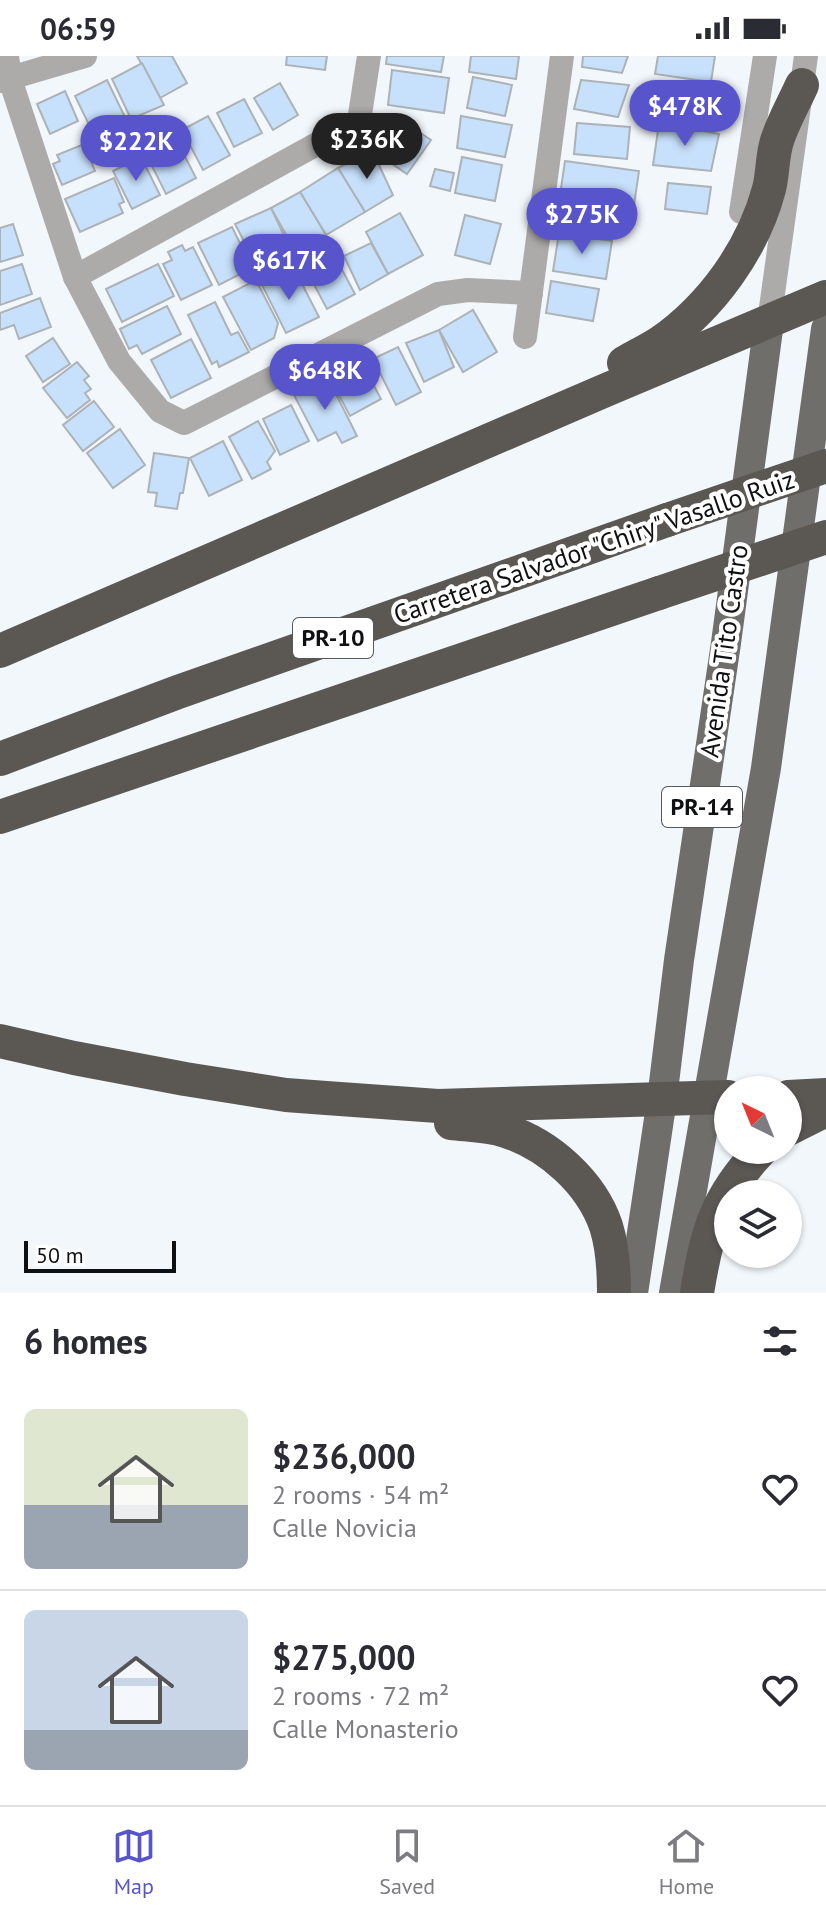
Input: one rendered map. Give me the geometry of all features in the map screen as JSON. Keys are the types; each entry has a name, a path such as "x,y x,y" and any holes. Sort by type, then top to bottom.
{"highway":[{"path":"569,406 613,369 661,342 688,320 736,263 762,209 777,142 804,70"},
{"path":"0,651 826,297"},
{"name":"Carretera Salvador \"Chiry\" Vasallo Ruiz","path":"0,759 178,692 826,466"},
{"name":"PR-10","path":"0,817 826,537"},
{"path":"0,630 60,611 120,601"},
{"path":"0,1041 185,1079 286,1095 438,1106 714,1097"},
{"path":"802,1096 826,1095"},
{"path":"326,1098 367,1114 491,1127 541,1147 581,1183 598,1209 610,1240 614,1293"},
{"path":"802,1122 826,1110"},
{"path":"697,1293 707,1237 729,1189 748,1164"}],"main road":[{"name":"Avenida Tito Castro","path":"633,1293 769,322"},
{"name":"PR-14","path":"720,1076 727,1002 766,768 826,329"},
{"name":"PR-14","path":"674,1293 714,1115"}],"street":[{"path":"85,56 5,72 75,277 119,361 160,411 184,423 438,294 468,290 531,293"},
{"path":"75,277 359,121 369,56"},
{"path":"525,337 562,56"},
{"path":"741,212 765,56"},
{"name":"Avenida Tito Castro","path":"769,322 804,70"}],"building":[{"path":"137,56 172,56 187,83 160,98"},
{"path":"287,56 327,56 325,70 286,65"},
{"path":"387,56 444,56 441,72 386,64"},
{"path":"471,56 519,56 516,79 469,72"},
{"path":"583,56 628,56 622,73 582,67"},
{"path":"658,56 715,56 711,82 655,74"},
{"path":"142,63 164,105 131,119 112,79"},
{"path":"392,70 449,78 444,113 388,105"},
{"path":"473,77 512,85 505,116 467,108"},
{"path":"107,80 125,117 93,133 75,96"},
{"path":"581,80 629,85 618,117 574,109"},
{"path":"660,82 717,91 712,123 655,114"},
{"path":"280,83 298,115 273,130 254,98"},
{"path":"65,91 78,121 50,134 37,104"},
{"path":"244,99 262,133 234,147 217,113"},
{"path":"208,116 230,155 203,170 182,130"},
{"path":"395,116 431,140 407,174 372,150"},
{"path":"461,116 512,125 505,157 457,148"},
{"path":"126,120 133,135 114,144 107,129"},
{"path":"577,123 630,127 627,159 574,154"},
{"path":"659,123 719,134 711,171 653,165"},
{"path":"128,139 135,153 117,163 110,149"},
{"path":"84,144 95,171 62,185 53,164 60,161 57,155"},
{"path":"179,145 196,178 166,194 149,160"},
{"path":"372,150 393,195 365,212 338,168"},
{"path":"141,157 160,195 132,209 113,171"},
{"path":"462,157 502,165 495,201 455,193"},
{"path":"565,161 639,171 634,205 560,195"},
{"path":"338,168 365,212 326,235 300,192"},
{"path":"435,169 454,173 450,191 430,186"},
{"path":"114,178 124,202 119,204 123,213 80,232 65,199"},
{"path":"668,183 711,187 707,214 665,209"},
{"path":"300,192 326,235 297,254 271,208"},
{"path":"564,205 608,209 612,241 559,233"},
{"path":"271,208 292,252 259,270 235,224"},
{"path":"400,213 423,255 388,274 366,232"},
{"path":"465,215 501,224 490,264 455,255"},
{"path":"13,224 23,255 0,262 0,228"},
{"path":"232,227 252,268 219,285 198,243"},
{"path":"559,233 612,241 606,279 553,271"},
{"path":"371,243 388,274 360,290 344,256"},
{"path":"182,245 185,251 193,247 212,285 181,300 163,264 172,260 168,252"},
{"path":"330,247 355,294 327,309 302,262"},
{"path":"22,264 32,294 0,305 0,271"},
{"path":"158,264 174,296 122,322 106,289"},
{"path":"275,272 281,285 298,276 319,317 286,333 259,279"},
{"path":"256,280 278,323 274,338 251,350 223,297"},
{"path":"551,281 599,289 593,321 546,313"},
{"path":"40,298 51,327 19,339 14,325 0,330 0,313"},
{"path":"215,302 231,335 238,332 249,352 219,367 217,361 212,364 188,315"},
{"path":"167,306 181,334 142,354 137,345 129,349 120,329"},
{"path":"473,310 497,352 463,372 439,330"},
{"path":"439,330 454,367 424,382 406,343"},
{"path":"53,338 70,364 43,382 26,356"},
{"path":"191,339 211,378 171,398 151,360"},
{"path":"398,347 421,392 396,405 373,359"},
{"path":"77,362 89,376 84,380 91,389 85,393 90,400 67,418 43,388"},
{"path":"363,365 381,399 350,416 332,382"},
{"path":"328,378 357,436 342,443 336,432 318,441 294,395"},
{"path":"94,401 114,427 83,451 63,425"},
{"path":"291,405 309,441 280,455 263,419"},
{"path":"258,421 275,451 267,462 271,469 252,479 229,437"},
{"path":"120,429 145,465 113,488 87,453"},
{"path":"223,441 242,480 209,496 190,458"},
{"path":"154,453 189,458 177,509 155,506 157,493 148,492"}]}
